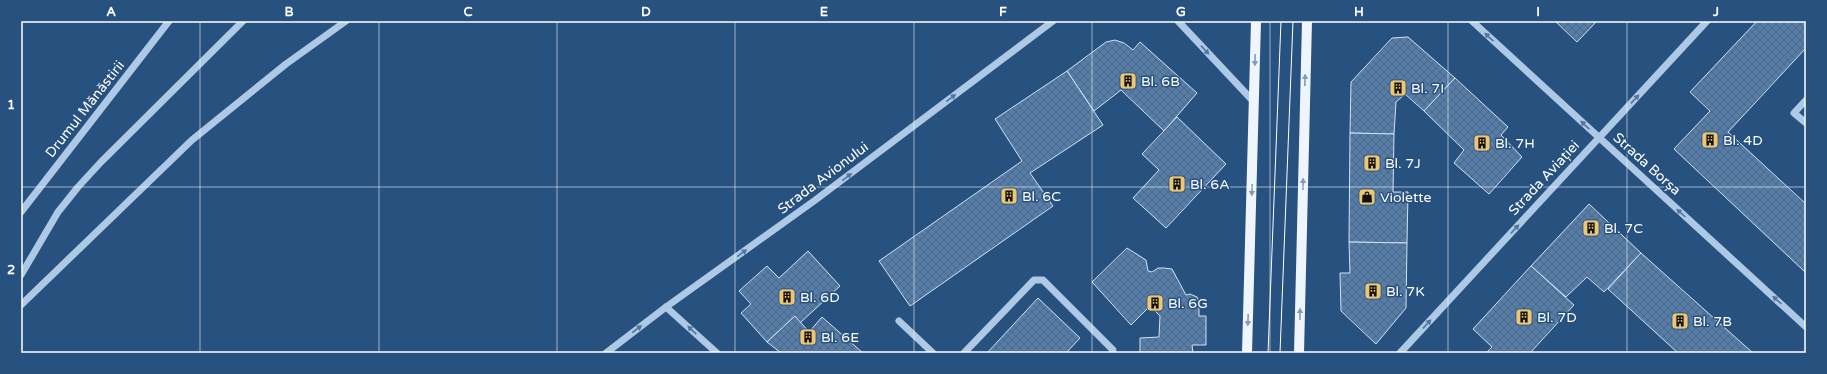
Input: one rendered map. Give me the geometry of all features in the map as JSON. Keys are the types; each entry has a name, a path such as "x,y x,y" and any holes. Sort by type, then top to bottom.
{"main road":[{"path":"1247,353 1256,21"},
{"path":"1299,353 1307,21"}],"street":[{"path":"21,275 58,212 78,187 101,162 243,21"},
{"path":"21,305 192,140 286,64 346,21"},
{"name":"Strada Avionului","path":"606,353 666,307 814,201 1053,21"},
{"path":"1178,21 1254,102"},
{"name":"Strada Borșa","path":"1472,21 1806,327"},
{"name":"Strada Aviației","path":"1400,353 1707,21"},
{"name":"Drumul Mănăstirii","path":"21,212 165,22"},
{"path":"1806,100 1794,113 1806,123"},
{"path":"964,353 1034,280 1043,280 1113,350 1112,353"},
{"path":"666,307 717,353"},
{"path":"899,321 933,353"}],"building":[{"path":"1555,21 1597,21 1577,42"},
{"name":"Bl. 4D","path":"1757,21 1806,21 1806,48 1728,132 1806,204 1805,272 1674,149 1710,111 1690,92"},
{"name":"Bl. 7I","path":"1408,37 1455,78 1424,111 1405,94 1396,102 1394,134 1350,133 1351,82 1392,38"},
{"name":"Bl. 6B","path":"1115,40 1124,43 1133,50 1140,42 1197,93 1164,131 1121,90 1094,111 1067,71 1106,42"},
{"name":"Bl. 6C","path":"1067,71 1103,125 1030,173 1053,206 910,306 879,261 1022,161 995,119"},
{"name":"Bl. 7H","path":"1455,78 1508,127 1501,135 1522,157 1489,194 1454,163 1464,150 1424,111"},
{"name":"Bl. 6A","path":"1177,117 1226,164 1166,228 1133,198 1159,170 1142,154"},
{"name":"Bl. 7J","path":"1350,133 1394,134 1393,192 1408,192 1407,243 1349,242"},
{"name":"Bl. 7C","path":"1589,204 1641,253 1604,292 1587,277 1566,297 1531,266"},
{"name":"Bl. 7K","path":"1349,242 1407,243 1406,308 1376,344 1341,311 1340,273 1350,273"},
{"name":"Bl. 6G","path":"1127,248 1146,260 1148,271 1152,272 1158,268 1172,269 1186,295 1190,294 1197,297 1199,301 1199,316 1206,316 1206,345 1192,345 1193,353 1140,353 1140,338 1159,337 1160,316 1150,306 1131,325 1092,282"},
{"name":"Bl. 6D","path":"808,251 840,286 800,323 795,316 767,342 741,313 751,304 739,291 767,266 779,278"},
{"name":"Bl. 7B","path":"1641,253 1753,353 1678,353 1608,289"},
{"name":"Bl. 7D","path":"1531,266 1574,305 1530,353 1486,353 1492,347 1473,329"},
{"path":"1038,298 1080,338 1066,353 987,353"},
{"name":"Bl. 6E","path":"795,316 809,332 822,317 863,353 781,353 767,342"}],"tram line":[{"path":"1268,353 1281,21"},
{"path":"1280,353 1293,21"}],"place":[{"name":"Bl. 6B","path":"1128,81"},
{"name":"Bl. 7I","path":"1398,88"},
{"name":"Bl. 4D","path":"1710,140"},
{"name":"Bl. 7H","path":"1482,143"},
{"name":"Bl. 7J","path":"1372,163"},
{"name":"Bl. 6A","path":"1177,184"},
{"name":"Bl. 6C","path":"1009,196"},
{"name":"Violette","path":"1367,197"},
{"name":"Bl. 7C","path":"1591,228"},
{"name":"Bl. 7K","path":"1373,291"},
{"name":"Bl. 6D","path":"787,297"},
{"name":"Bl. 6G","path":"1155,303"},
{"name":"Bl. 7D","path":"1524,317"},
{"name":"Bl. 7B","path":"1680,321"},
{"name":"Bl. 6E","path":"808,337"}]}
